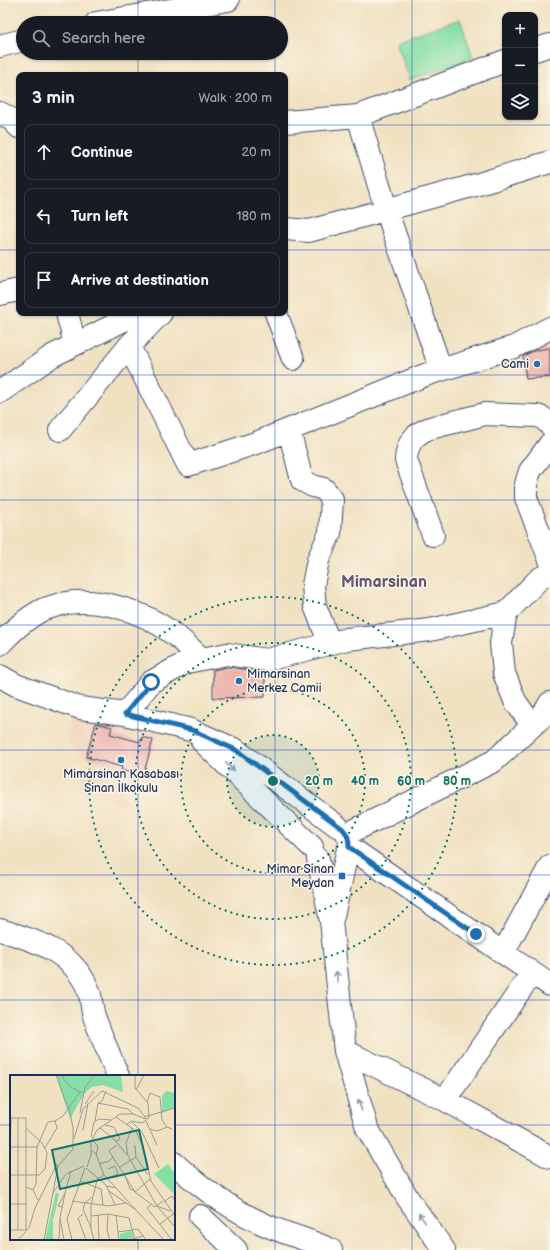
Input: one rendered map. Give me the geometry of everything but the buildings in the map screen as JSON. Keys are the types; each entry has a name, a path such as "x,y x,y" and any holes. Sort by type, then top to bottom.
{"street":[{"path":"136,16 228,0"},
{"path":"0,46 16,42"},
{"path":"538,49 550,45"},
{"path":"288,122 358,116 502,62"},
{"path":"0,113 16,124"},
{"path":"358,116 386,209 442,370"},
{"path":"288,241 309,231 479,184 550,162"},
{"path":"288,229 309,231"},
{"path":"0,294 16,291"},
{"path":"68,316 75,344"},
{"path":"0,392 52,356 132,316"},
{"path":"60,430 129,346 158,316"},
{"path":"277,316 293,359"},
{"path":"129,346 188,465 256,443 425,375 514,348 545,335"},
{"path":"433,535 406,460 410,443 415,436 430,428 485,414 537,416 543,418 550,424"},
{"path":"289,430 302,480 313,486 324,489 332,499 330,533 318,560 313,585 315,606 330,644"},
{"path":"550,444 530,471 526,484 526,498 550,560"},
{"path":"125,714 151,682 186,662 227,654 267,660 348,639 430,630 506,613 539,579 550,572"},
{"path":"0,644 8,635 41,610 62,603 86,601 108,605 143,616 174,634 202,659"},
{"path":"345,840 494,761 543,717 515,701 504,673 501,643 506,613"},
{"path":"5,680 80,708 125,714 192,730 236,750 345,840 541,979 445,1100"},
{"path":"192,730 324,862 337,862 343,858 345,840"},
{"path":"345,840 330,825 318,829 314,834 312,841 331,921 345,1051 367,1128 407,1198 444,1250"},
{"path":"331,921 345,840"},
{"path":"504,953 550,866"},
{"path":"0,930 50,947 75,967 83,978 88,989 94,1014 118,1075"},
{"path":"345,1051 445,1100 550,1157"},
{"path":"175,1164 216,1197 244,1214 268,1226 303,1238 331,1250"},
{"path":"200,1216 236,1250"}],"shaded area":[{"name":"Mimarsinan Kasabası Sinan İlkokulu","path":"71,712 159,732 147,777 134,781 125,805 79,786 93,762 69,747"}],"green space":[{"path":"460,19 473,58 410,80 396,41"}],"place":[{"name":"Cami","path":"537,364"},
{"name":"Mimarsinan Merkez Camii","path":"239,681"},
{"name":"Mimarsinan Kasabası Sinan İlkokulu","path":"121,760"},
{"name":"Mimar Sinan Meydan","path":"342,876"}],"district":[{"name":"Mimarsinan","path":"384,581"}],"route":[{"path":"151,682 125,714 192,730 236,750 343,829 347,834 349,847 476,934"}]}
